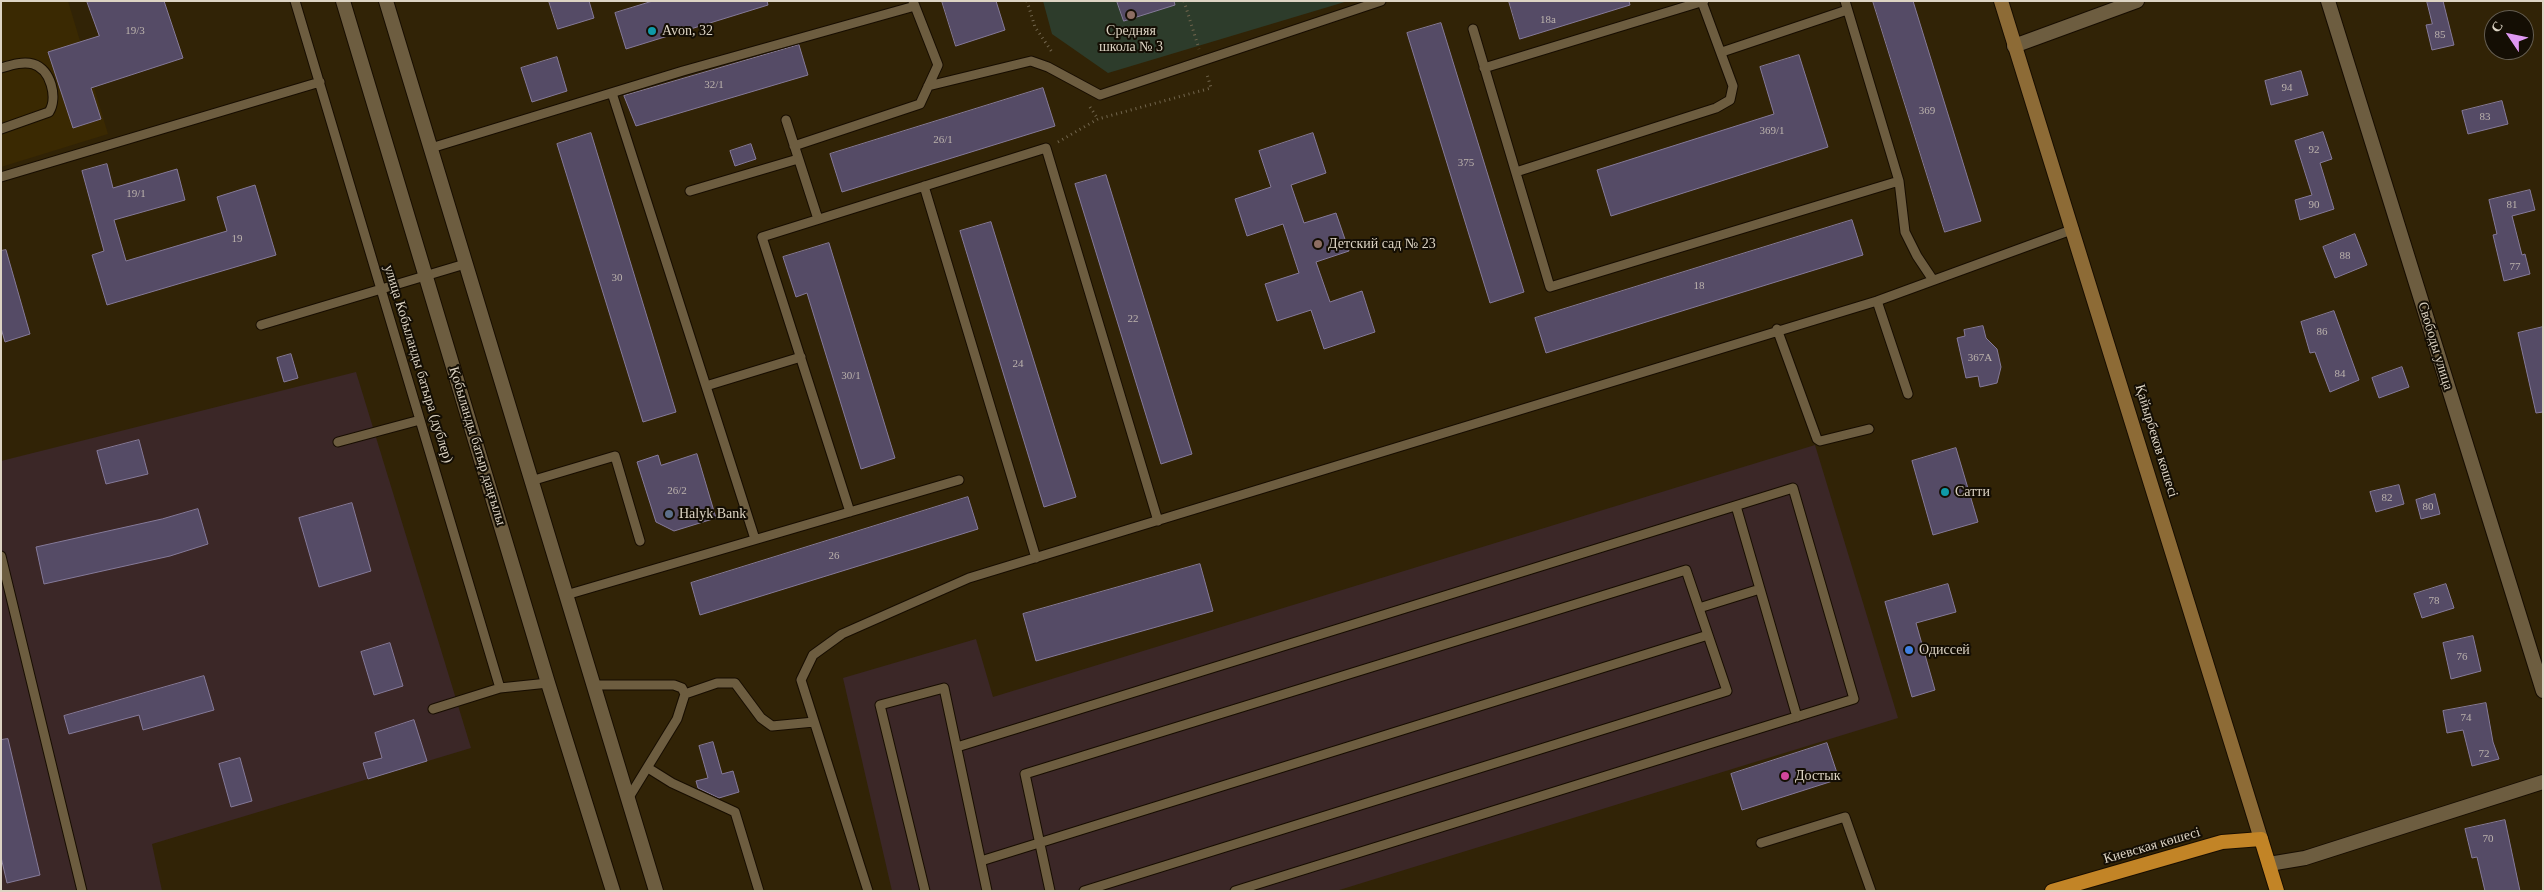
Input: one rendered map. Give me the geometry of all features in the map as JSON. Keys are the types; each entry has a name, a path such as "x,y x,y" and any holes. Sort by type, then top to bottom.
{"highway":[{"name":"Қайырбеков көшесі","path":"2261,839 2277,891"},
{"name":"Киевская көшесі","path":"2052,891 2222,842 2261,839"}],"main road":[{"name":"Қайырбеков көшесі","path":"2001,1 2074,229 2261,839"}],"street":[{"name":"Қобыланды батыр даңғылы","path":"343,1 548,683 613,891"},
{"path":"386,1 656,891"},
{"path":"2014,46 2137,1"},
{"name":"Свободы улица","path":"2328,1 2543,691"},
{"path":"2269,864 2305,858 2543,782"}],"lane":[{"name":"улица Кобыланды батыра (дублер)","path":"295,1 500,688"},
{"path":"928,86 1031,61 1048,67 1100,95 1381,1"},
{"path":"1484,68 1703,2 1733,86 1730,100 1716,108 1516,172"},
{"path":"431,148 914,3 938,65 920,104 794,146"},
{"path":"1722,52 1846,6 1898,181 1905,232 1917,256 1933,280"},
{"path":"1472,29 1550,287 1898,181"},
{"path":"1,68 19,64 33,64 40,68 48,78 54,98 49,112 1,128"},
{"path":"1,177 320,82"},
{"path":"612,93 755,540"},
{"path":"786,120 818,219"},
{"path":"850,512 762,237 1046,148 1158,521"},
{"path":"690,191 798,159"},
{"path":"924,186 1036,558"},
{"path":"868,891 801,680 813,655 842,634 951,586 1036,558 1777,329 1877,301 2074,229"},
{"path":"262,325 465,264"},
{"path":"1877,301 1908,394"},
{"path":"1777,329 1817,439 1820,441 1869,429"},
{"path":"706,386 800,357"},
{"path":"338,442 420,420"},
{"path":"531,481 615,456 640,541"},
{"path":"566,595 959,480"},
{"path":"957,747 1793,488 1854,699 1235,891"},
{"path":"1736,506 1797,717"},
{"path":"1,556 82,891"},
{"path":"1050,891 1025,774 1686,570 1727,691 1084,891"},
{"path":"1699,608 1760,589"},
{"path":"981,861 1708,635"},
{"path":"433,709 500,688 548,683"},
{"path":"685,694 717,683 735,683 760,718 772,726 814,722"},
{"path":"593,685 674,685 682,688 685,694 678,719 628,799"},
{"path":"925,891 880,705 944,688 987,891"},
{"path":"648,768 672,783 735,812 759,891"},
{"path":"1761,843 1845,817 1871,891"}],"shaded area":[{"path":"1,1 68,1 108,134 1,167"},
{"path":"356,372 471,748 152,844 162,891 1,891 1,461"},
{"path":"1815,445 1898,718 1336,891 892,891 843,678 976,639 993,697"}],"green space":[{"path":"1043,1 1348,1 1108,73 1052,34"}],"building":[{"path":"87,1 164,1 183,58 91,88 101,119 73,128 48,52 99,36"},
{"path":"549,1 589,1 594,18 558,29"},
{"name":"Avon, 32","path":"653,1 767,1 768,5 626,49 615,13"},
{"path":"942,1 996,1 1005,30 956,46"},
{"name":"Средняя школа № 3","path":"1117,1 1174,1 1175,5 1124,21"},
{"path":"1509,1 1629,1 1630,5 1520,39"},
{"path":"1873,1 1913,1 1981,221 1945,232"},
{"path":"2427,1 2443,1 2454,45 2432,50 2426,25 2432,24"},
{"path":"1441,23 1524,292 1490,303 1407,33"},
{"path":"799,45 808,75 636,126 624,96"},
{"path":"1799,55 1828,147 1611,216 1597,170 1774,114 1760,67"},
{"path":"557,57 567,91 532,102 521,68"},
{"path":"2301,71 2308,95 2271,105 2265,81"},
{"path":"1043,88 1055,126 842,192 830,154"},
{"path":"2502,101 2508,124 2468,134 2462,111"},
{"path":"2323,132 2332,159 2320,163 2334,209 2300,220 2295,200 2312,195 2295,141"},
{"path":"591,133 676,412 643,422 557,144"},
{"name":"Детский сад № 23","path":"1313,133 1326,173 1291,185 1304,223 1336,213 1349,251 1316,262 1330,302 1362,291 1375,332 1324,349 1311,310 1277,321 1265,284 1299,273 1283,224 1247,236 1235,199 1271,187 1259,151"},
{"path":"751,144 756,159 735,166 730,151"},
{"path":"107,164 113,188 177,169 185,200 114,220 126,261 227,231 217,197 255,185 276,255 107,305 92,255 104,251 82,171"},
{"path":"1106,175 1192,454 1161,464 1075,184"},
{"path":"2530,190 2535,210 2512,216 2522,255 2525,254 2530,274 2504,281 2493,235 2497,234 2489,200"},
{"path":"1852,220 1863,255 1546,353 1535,318"},
{"path":"991,222 1076,497 1044,507 960,231"},
{"path":"2355,234 2367,265 2335,278 2323,247"},
{"path":"829,243 895,458 861,469 807,293 796,297 783,257"},
{"path":"6,250 30,334 5,342 1,328 1,251"},
{"path":"2334,311 2359,380 2330,392 2315,352 2310,353 2301,322"},
{"path":"1983,326 1986,338 1997,349 2001,367 1997,383 1980,387 1978,376 1966,378 1957,338 1965,336 1964,330"},
{"path":"2543,327 2543,412 2536,413 2518,333"},
{"path":"291,354 298,378 284,382 277,358"},
{"path":"2402,367 2409,387 2379,398 2372,378"},
{"path":"139,440 148,474 106,484 97,451"},
{"name":"Сатти","path":"1956,448 1978,522 1933,535 1912,461"},
{"path":"697,454 716,518 674,531 656,522 637,462 658,455 661,465"},
{"path":"2399,485 2404,504 2376,512 2370,492"},
{"path":"2435,494 2440,514 2421,519 2416,500"},
{"path":"968,497 978,529 700,615 691,583"},
{"path":"352,503 371,571 319,587 299,518"},
{"path":"198,509 208,544 170,556 44,584 36,547 162,519"},
{"path":"1200,564 1213,611 1036,661 1023,614"},
{"path":"1948,584 1956,612 1916,623 1935,690 1912,697 1885,602"},
{"path":"2446,584 2454,608 2422,618 2414,594"},
{"path":"2473,636 2481,671 2451,679 2443,643"},
{"path":"390,643 403,686 374,695 361,652"},
{"path":"204,676 214,710 143,730 139,715 69,734 64,716"},
{"path":"2486,703 2493,742 2499,759 2472,766 2463,730 2447,733 2443,711"},
{"path":"414,720 427,761 368,779 363,763 382,758 375,733"},
{"path":"8,739 40,875 7,883 1,857 1,740"},
{"path":"713,742 722,774 733,771 739,792 719,798 698,788 696,781 708,778 699,746"},
{"name":"Достык","path":"1827,743 1839,779 1742,810 1731,774"},
{"path":"240,758 252,801 231,807 219,764"},
{"path":"2505,820 2520,891 2485,891 2477,857 2472,858 2465,829"}],"place":[{"name":"Средняя школа № 3","path":"1131,15"},
{"name":"Avon, 32","path":"652,31"},
{"name":"Детский сад № 23","path":"1318,244"},
{"name":"Сатти","path":"1945,492"},
{"name":"Halyk Bank","path":"669,514"},
{"name":"Одиссей","path":"1909,650"},
{"name":"Достык","path":"1785,776"}]}
